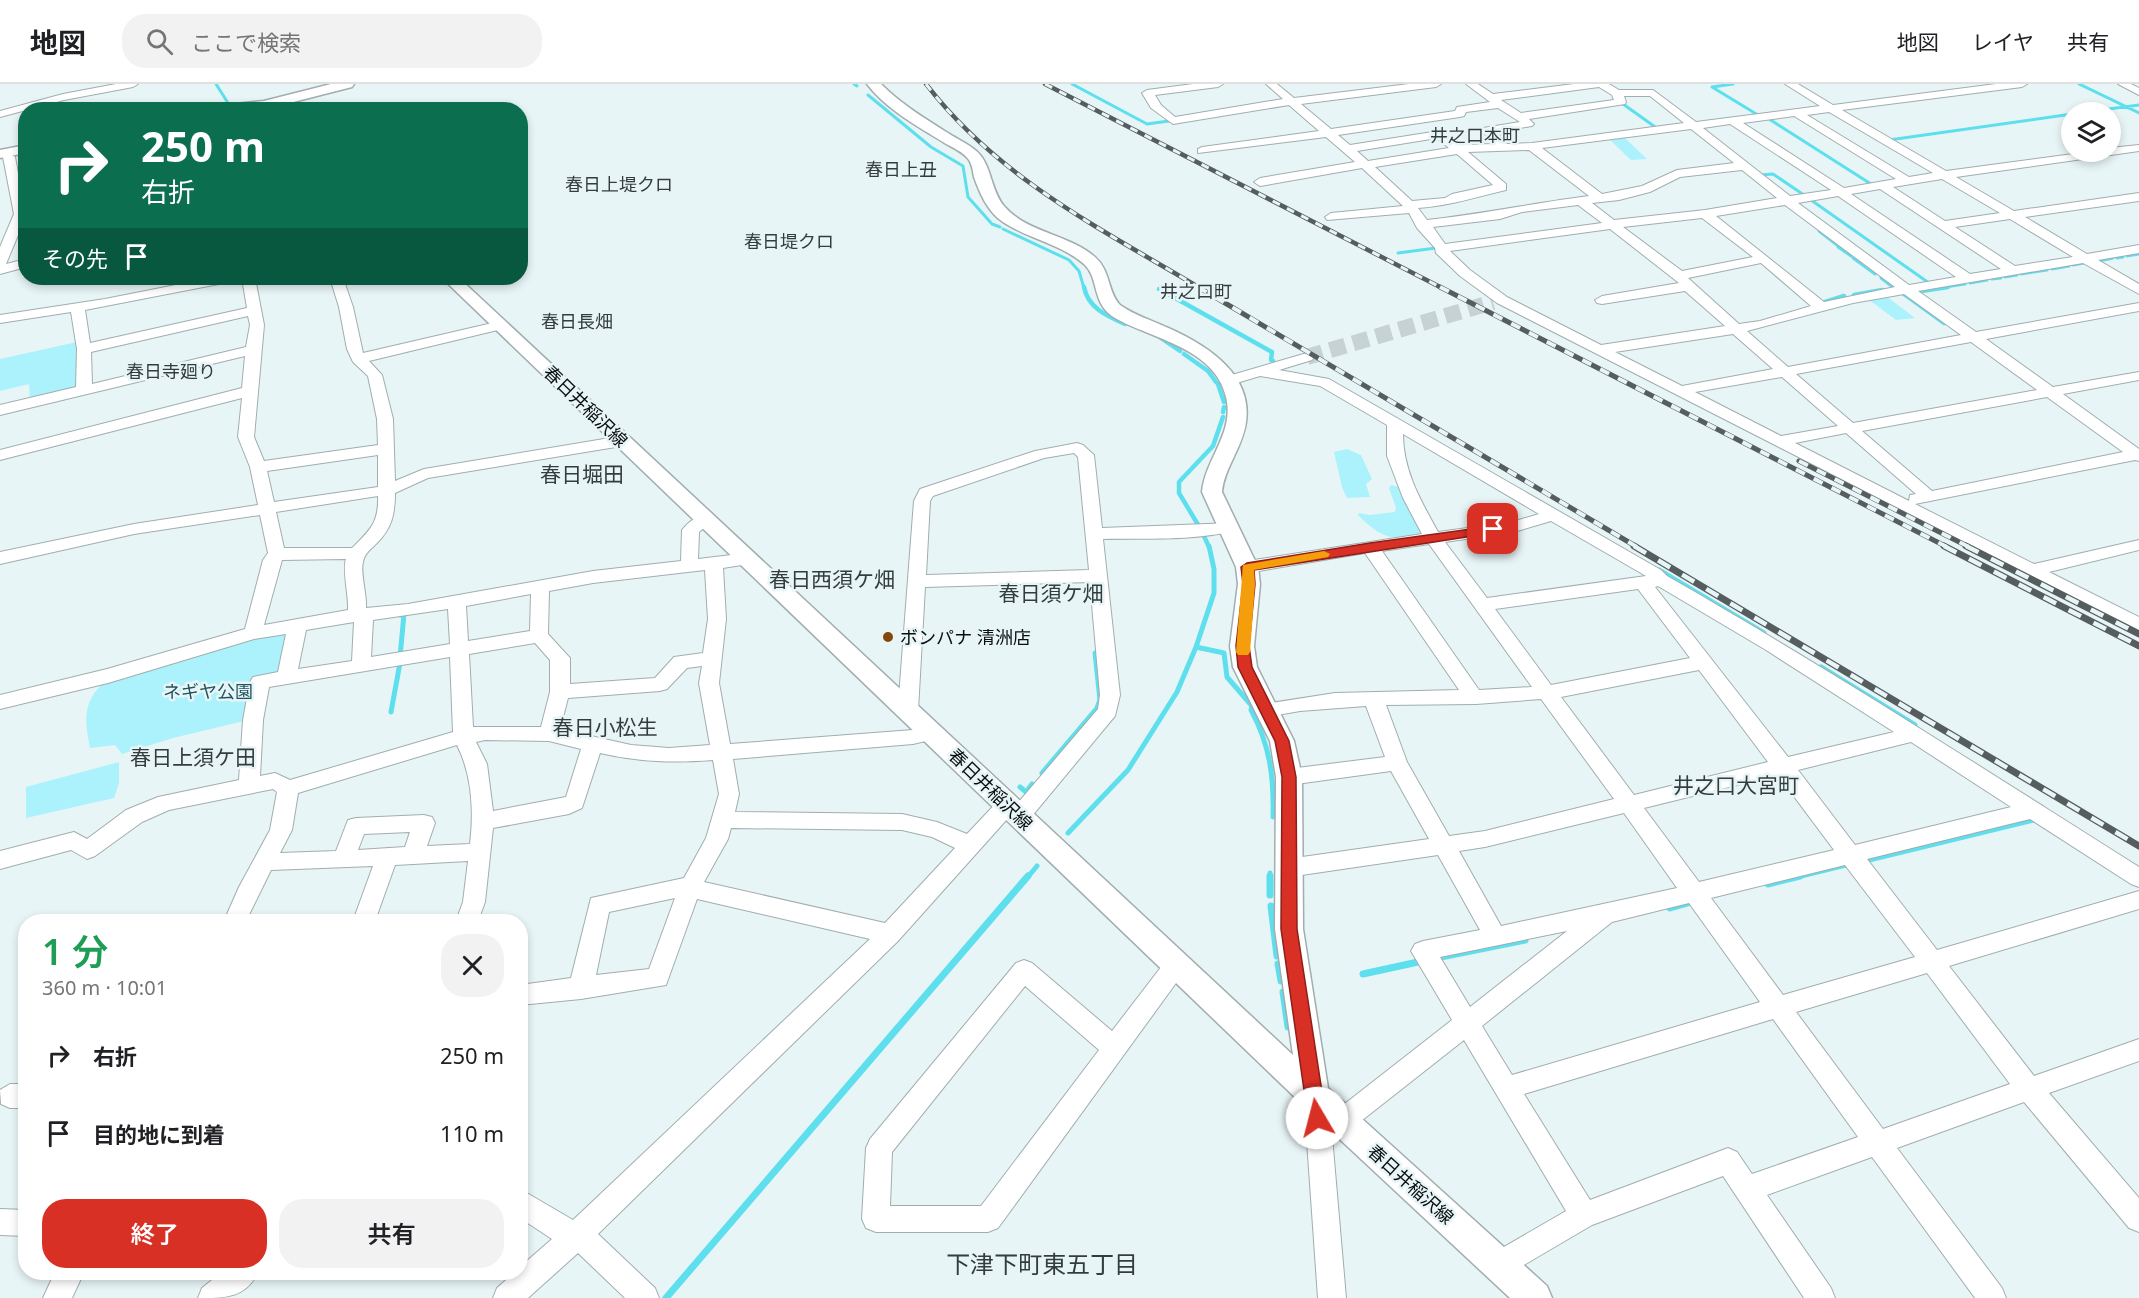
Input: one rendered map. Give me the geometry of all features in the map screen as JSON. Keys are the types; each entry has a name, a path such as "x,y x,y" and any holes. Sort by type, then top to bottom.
{"main road":[{"path":"283,102 346,84"},
{"path":"874,84 895,105 976,159 987,192 1005,217 1089,259 1098,269 1106,300 1114,309 1131,319 1175,337 1218,366 1230,380 1237,404 1237,427 1213,482 1212,492 1247,567 1249,584 1242,646 1245,667 1282,741 1289,777 1289,929 1314,1095"},
{"path":"249,91 261,102"},
{"name":"春日井稲沢線","path":"458,285 1314,1095 1535,1298"}],"street":[{"path":"47,102 133,84"},
{"path":"1218,84 1187,86 1147,93 1156,104 1155,106 1173,121 1247,107 1436,84"},
{"path":"1270,84 1347,149 1410,207 1422,225 1465,273 1502,300 2139,625"},
{"path":"1346,84 1357,94"},
{"path":"1471,84 1528,124 1487,129 1504,147"},
{"path":"1202,151 1461,114 1461,109 1495,101 1600,84 1617,93 1652,88 1695,127 1788,201 1972,338 2138,455"},
{"path":"1790,84 2139,290"},
{"path":"1260,182 1458,149 1532,146 2022,84"},
{"path":"2123,84 2139,92"},
{"path":"0,102 52,90 63,98"},
{"path":"1519,117 1621,102 1617,93"},
{"path":"0,114 18,109"},
{"path":"1797,113 1907,181"},
{"path":"1422,120 1502,187 1499,188"},
{"path":"1734,122 1968,279"},
{"path":"1347,149 1439,134"},
{"path":"1532,146 1599,198"},
{"path":"1442,249 1705,214 1944,175 2139,148"},
{"path":"5,160 18,198"},
{"path":"1422,225 1500,215 1531,207 1599,198 1646,189 1677,174 1742,166"},
{"path":"1882,185 2013,271"},
{"path":"1331,217 1447,202 1457,198 1455,197 1499,188 1531,207"},
{"path":"1944,225 2139,197"},
{"path":"1581,201 1684,280 1736,329 1929,496"},
{"path":"0,219 18,214"},
{"path":"1705,214 1764,259 1822,308"},
{"path":"0,263 18,225"},
{"path":"11,241 18,239"},
{"path":"1442,249 1442,255 1460,274 1494,302 1585,347 1600,351 1761,325 1851,299 2139,249"},
{"path":"1602,300 1684,280 1731,263 1764,259"},
{"path":"0,270 18,265"},
{"path":"1,320 77,307 159,285"},
{"path":"250,285 257,325 246,437 258,467 277,554"},
{"path":"338,285 346,307 354,349 358,358 375,375 385,419 387,514 377,533 357,553 353,564 360,615 361,666"},
{"path":"77,307 84,349 84,390"},
{"path":"1678,391 2139,307"},
{"path":"84,349 255,310"},
{"path":"358,358 501,325"},
{"path":"0,410 254,350"},
{"path":"1230,380 1307,357"},
{"path":"1263,372 1324,382 1655,574 1652,581"},
{"path":"1778,441 2139,376"},
{"path":"0,455 249,391"},
{"path":"1395,423 1395,456 1411,498 1433,538 1992,1298"},
{"path":"0,558 134,529 388,490 424,474 622,441"},
{"path":"528,1279 890,934 970,845 1013,811 1108,711 1110,695 1086,455 1077,448 1041,454 926,493 922,501 908,710"},
{"path":"258,467 386,449"},
{"path":"1899,503 2138,455"},
{"path":"1247,567 1514,526 1553,515"},
{"path":"689,567 691,530 705,519"},
{"path":"1094,534 1198,531 1227,527"},
{"path":"2032,570 2139,545"},
{"path":"1370,547 1473,696"},
{"path":"253,633 272,560 277,554 357,553"},
{"path":"0,702 108,676 253,633 457,602 593,577 748,559"},
{"path":"528,994 658,978 690,888 713,847 729,794 709,683 717,619 714,564"},
{"path":"917,581 1098,576"},
{"path":"1652,581 1704,662 1931,962 2030,1090 2139,1219"},
{"path":"1482,605 1652,581 1773,645 2139,878"},
{"path":"540,586 539,636 560,658 560,692 549,734"},
{"path":"457,602 463,736 477,764 483,821 474,902 470,914"},
{"path":"287,678 297,626"},
{"path":"249,787 253,720 260,682 539,636"},
{"path":"560,692 660,684 681,662 712,658"},
{"path":"1265,710 1290,705 1373,698 1546,692 1704,662"},
{"path":"1373,698 1397,763 1496,937"},
{"path":"0,860 74,841 87,850 134,816 165,803 275,781 288,788 463,736 496,732 549,734 592,746 631,753 669,756 913,738 931,733"},
{"path":"1288,868 1485,839 1915,734"},
{"path":"483,821 569,806 575,802 592,746"},
{"path":"1289,777 1397,763"},
{"path":"238,914 281,830 288,788"},
{"path":"1584,1215 1423,951 1607,914 2033,810"},
{"path":"722,820 902,822 938,830 970,845"},
{"path":"343,860 356,826 424,823 413,856"},
{"path":"266,861 343,860 479,852"},
{"path":"367,914 387,857"},
{"path":"581,989 598,905 683,887 890,934"},
{"path":"1506,1088 2139,900"},
{"path":"1342,1121 1607,914"},
{"path":"1114,1048 1024,970 879,1148 876,1219 988,1219 1176,965"},
{"path":"1747,1189 2139,1050"},
{"path":"1314,1095 1320,1141 1332,1298"},
{"path":"1500,1265 1584,1215 1728,1161 1821,1298"},
{"path":"528,1207 576,1235 645,1298"},
{"path":"0,1222 18,1223"},
{"path":"57,1298 66,1280"},
{"path":"212,1298 234,1280"},
{"path":"507,1298 527,1280"}],"green space":[{"path":"1625,138 1647,159 1631,160 1610,140"},
{"path":"1886,296 1915,318 1896,320 1868,299"},
{"path":"77,342 80,386 30,401 29,384 0,391 0,359"},
{"path":"1347,449 1361,455 1372,479 1366,484 1370,497 1347,498 1342,487 1334,452"},
{"path":"1391,485 1399,487 1422,532 1413,537 1404,539 1379,533 1358,515 1359,513 1370,515 1395,512 1396,508 1389,488"},
{"name":"ネギヤ公園","path":"283,633 290,634 279,675 257,678 244,721 173,738 122,754 115,745 90,748 86,722 88,706 102,684 249,639"},
{"path":"119,762 119,783 114,798 26,818 26,787"}],"waterway":[{"path":"216,84 227,102"},
{"path":"1072,84 1147,124 1169,121"},
{"path":"1733,84 1712,87 1758,115 1755,116"},
{"path":"2079,84 2126,107"},
{"path":"868,95 931,147 963,166 968,197 992,224 1000,227"},
{"path":"1623,104 1658,129"},
{"path":"2126,107 2139,105"},
{"path":"2121,107 2126,107"},
{"path":"2126,107 2139,113"},
{"path":"1889,140 2061,116"},
{"path":"1769,119 1871,184"},
{"path":"1760,175 1773,174 1804,195"},
{"path":"1811,200 1929,283"},
{"path":"1003,229 1069,260 1079,271 1084,288"},
{"path":"1819,231 1837,245"},
{"path":"1838,247 1851,256"},
{"path":"1398,253 1436,248"},
{"path":"2127,256 2139,254"},
{"path":"2117,258 2123,257"},
{"path":"1853,258 1875,274"},
{"path":"2099,261 2113,258"},
{"path":"2073,265 2084,263"},
{"path":"2052,269 2069,266"},
{"path":"2021,274 2047,270"},
{"path":"2005,277 2017,275"},
{"path":"1881,278 1894,288"},
{"path":"1992,279 2001,278"},
{"path":"1970,283 1987,280"},
{"path":"1939,288 1965,284"},
{"path":"1084,287 1094,306 1125,324"},
{"path":"1922,291 1948,287"},
{"path":"1159,289 1272,352 1271,360 1273,361"},
{"path":"1854,295 1882,290"},
{"path":"1904,294 1944,323"},
{"path":"1822,303 1844,296"},
{"path":"1158,336 1180,351"},
{"path":"1184,354 1208,371 1216,382"},
{"path":"1218,384 1224,402"},
{"path":"1223,412 1224,407"},
{"path":"1200,528 1179,493 1179,482 1213,446 1223,417"},
{"path":"1203,534 1209,547"},
{"path":"1196,647 1214,593 1214,569 1209,546"},
{"path":"1659,570 1764,633"},
{"path":"400,615 404,614 400,657"},
{"path":"1068,833 1128,770 1177,692 1196,647"},
{"path":"1196,647 1224,653 1227,677 1252,706 1251,710 1263,736 1270,762 1273,817"},
{"path":"1042,773 1097,708 1100,700 1095,653"},
{"path":"391,712 400,663"},
{"path":"1821,667 1915,725"},
{"path":"1020,787 1026,792 1032,784"},
{"path":"1865,861 2034,820"},
{"path":"1793,878 1850,864"},
{"path":"1027,878 1037,866"},
{"path":"1270,873 1270,895"},
{"path":"666,1298 1028,876"},
{"path":"1768,884 1800,876"},
{"path":"1670,908 1688,903"},
{"path":"1271,906 1277,956"},
{"path":"1436,958 1525,940"},
{"path":"1363,974 1418,962"},
{"path":"1278,964 1281,981"},
{"path":"1283,992 1288,1027"}],"tunnel":[{"path":"1307,357 1493,302"}],"railway":[{"path":"926,84 954,117 1018,174 1089,222 1200,288"},
{"path":"1045,84 1442,288"},
{"path":"1198,287 1637,547"},
{"path":"1440,287 1947,547"},
{"path":"1799,461 1969,547"},
{"path":"1634,546 2139,846"},
{"path":"1944,546 2139,646"},
{"path":"1966,546 2139,634"}],"slow traffic":[{"path":"1243,652 1249,584 1247,567 1324,554"}],"place":[{"name":"ボンパナ 清洲店","path":"888,637"}],"district":[{"name":"井之口本町","path":"1475,135"},
{"name":"春日上丑","path":"901,169"},
{"name":"春日上堤クロ","path":"619,184"},
{"name":"春日堤クロ","path":"789,241"},
{"name":"井之口町","path":"1196,291"},
{"name":"春日長畑","path":"577,321"},
{"name":"春日寺廻り","path":"171,371"},
{"name":"春日堀田","path":"582,474"},
{"name":"春日西須ケ畑","path":"832,579"},
{"name":"春日須ケ畑","path":"1051,593"},
{"name":"春日小松生","path":"605,727"},
{"name":"春日上須ケ田","path":"193,757"},
{"name":"井之口大宮町","path":"1736,785"},
{"name":"下津下町東五丁目","path":"1042,1263"}],"route":[{"path":"1317,1118 1289,929 1289,777 1282,741 1245,667 1242,646 1249,584 1247,567 1493,529"}]}
